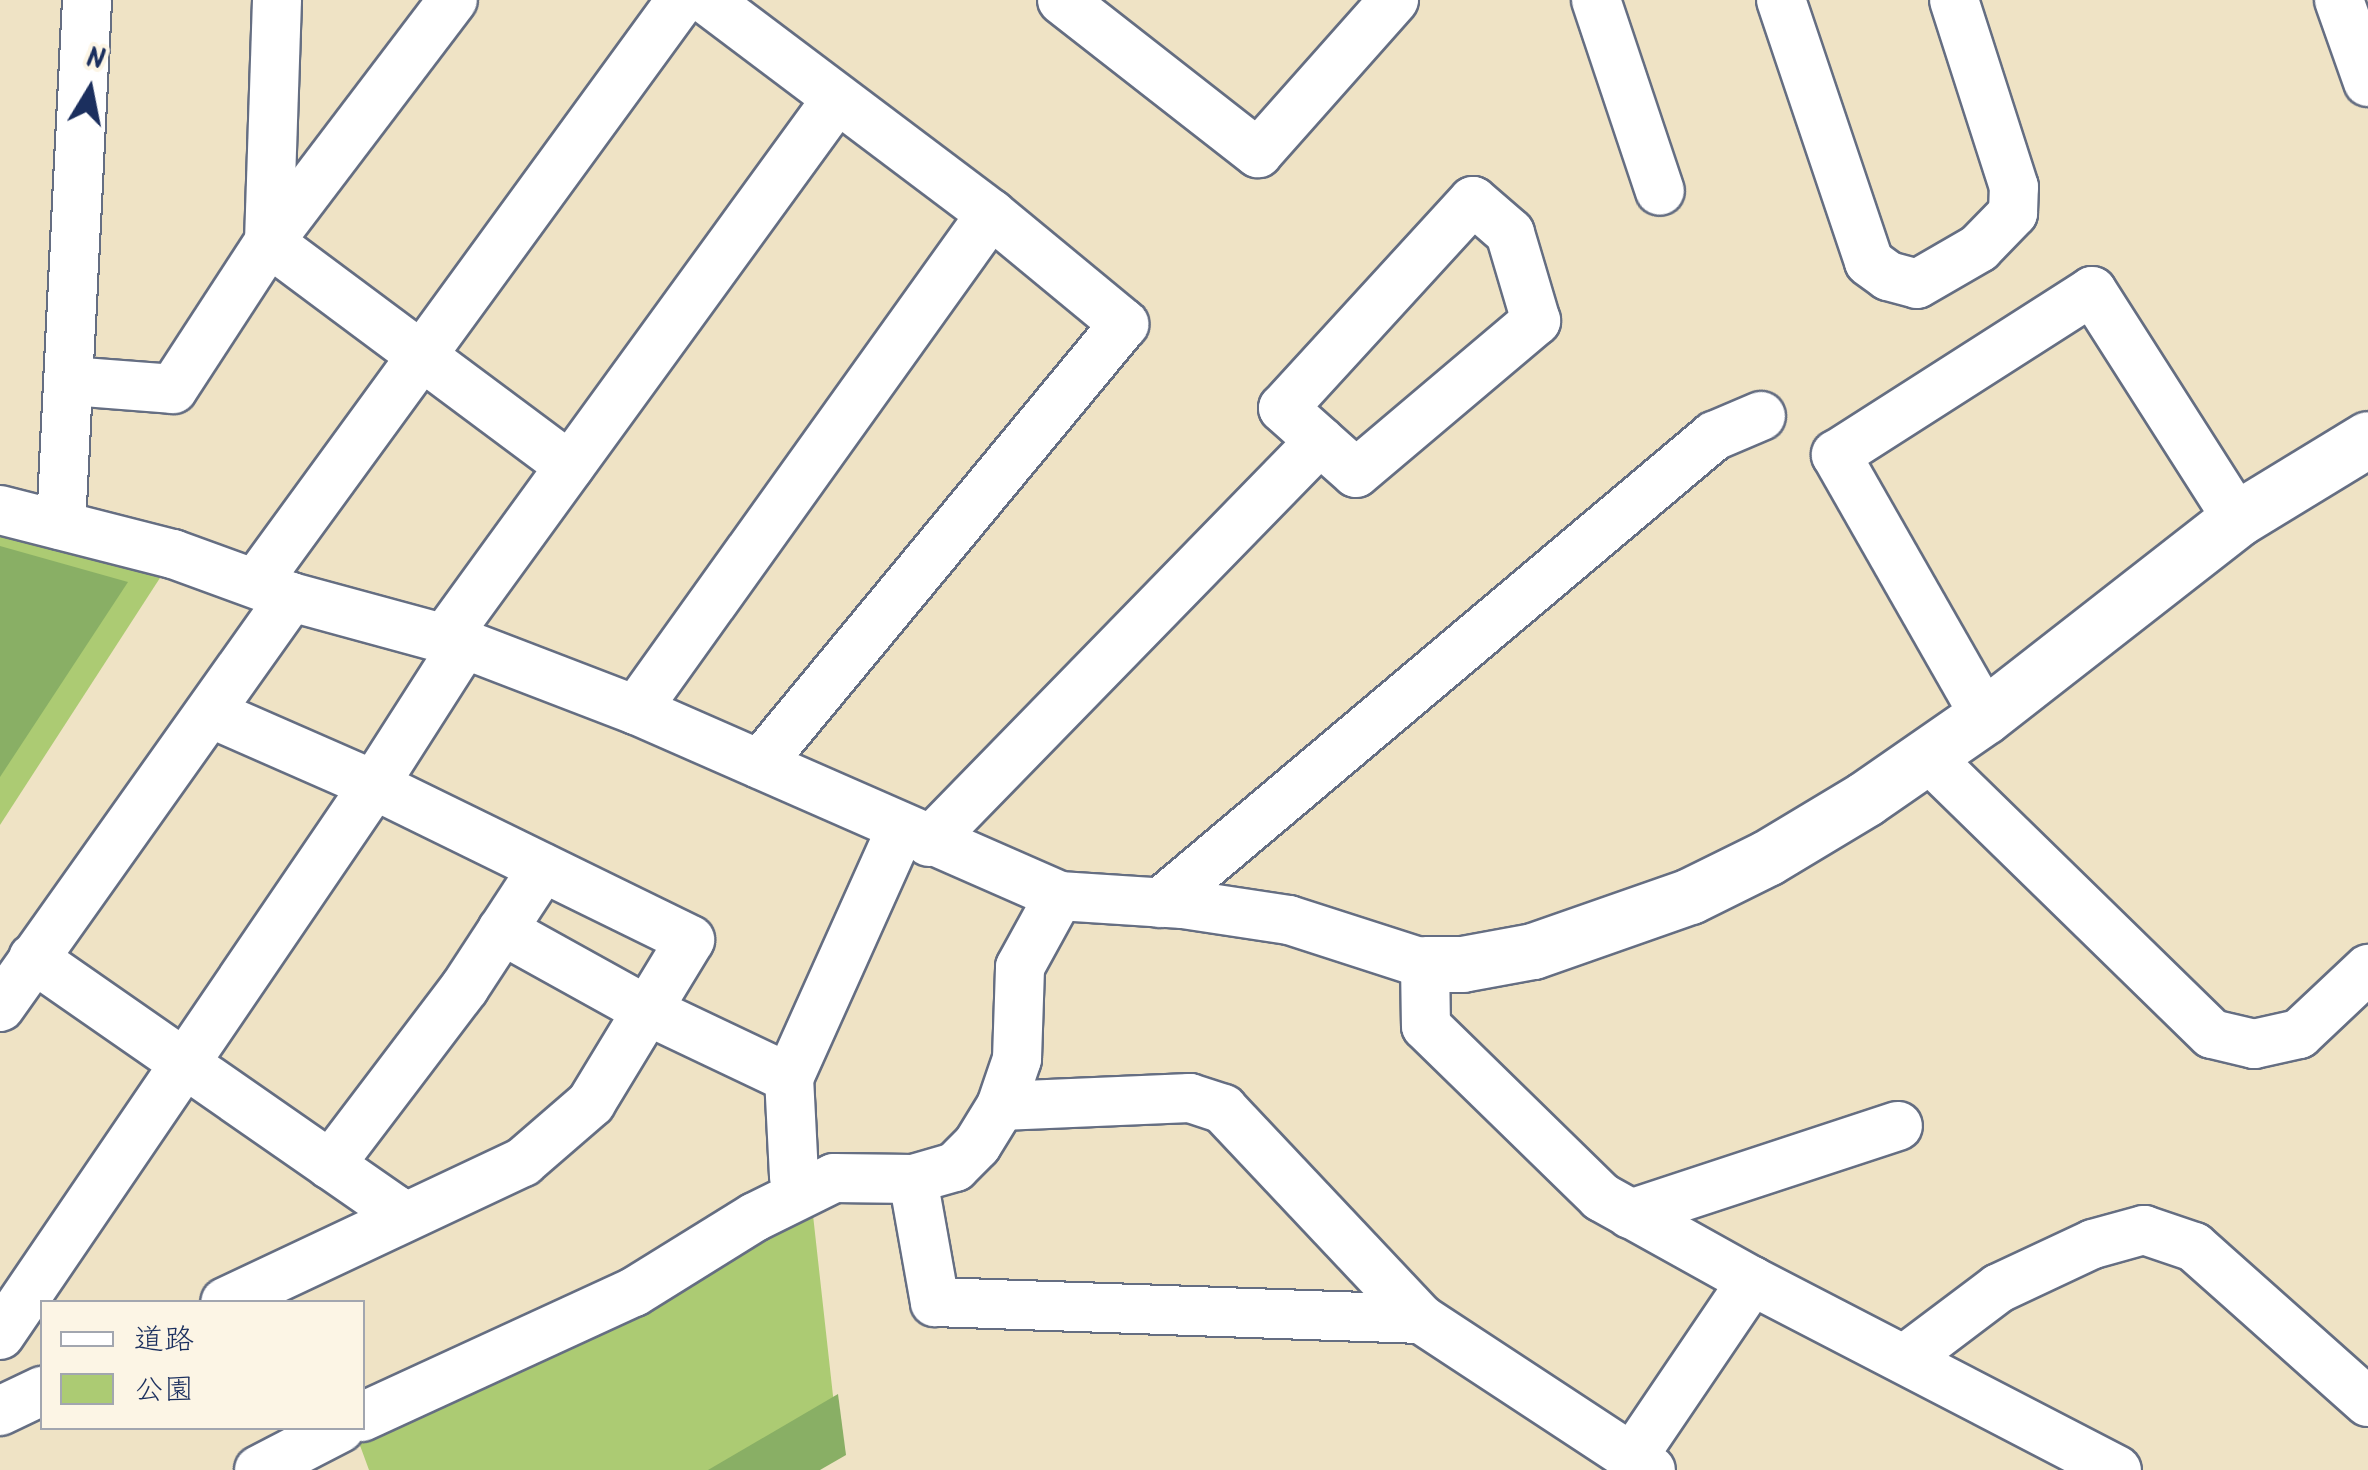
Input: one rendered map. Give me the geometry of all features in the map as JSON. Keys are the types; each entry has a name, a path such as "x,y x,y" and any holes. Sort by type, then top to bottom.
{"street":[{"path":"62,525 87,0"},
{"path":"269,242 278,0"},
{"path":"70,381 173,389 269,242 453,0"},
{"path":"0,1007 210,713 274,590 418,355 681,0"},
{"path":"707,0 991,214 1124,324 760,764"},
{"path":"1062,0 1258,153 1394,0"},
{"path":"1596,0 1660,191"},
{"path":"1781,0 1869,262 1888,276 1917,284 1979,248 2012,213 2014,187 1954,0"},
{"path":"2340,0 2368,82"},
{"path":"0,1336 374,785 454,641 570,466 836,100"},
{"path":"1473,201 1510,233 1536,321 1356,473 1320,441 1283,408 1473,201"},
{"path":"636,710 991,214"},
{"path":"269,242 570,466"},
{"path":"1985,716 1836,455 2092,292 2237,520"},
{"path":"1160,903 1714,436 1761,416"},
{"path":"0,510 174,554 274,590 454,641 636,710 915,836 1059,896 1160,903 1289,920 1425,964 1462,964 1533,952 1690,896 1767,858 1985,716 2237,520 2368,440"},
{"path":"801,1192 794,1176 788,1078 915,836 1320,441"},
{"path":"210,713 374,785 690,940 591,1103 523,1162 230,1300"},
{"path":"1927,756 2212,1034 2254,1044 2299,1034 2368,969"},
{"path":"330,1165 465,987 543,868"},
{"path":"365,1416 634,1292 801,1192 834,1178 913,1179 955,1167 977,1145 1002,1106 1017,1059 1020,967 1059,896"},
{"path":"502,930 648,1010 788,1078"},
{"path":"34,958 394,1209 400,1218"},
{"path":"1425,964 1426,1026 1601,1197 1752,1281 2117,1470"},
{"path":"1002,1106 1190,1098 1223,1108 1421,1318 1641,1464 1752,1281"},
{"path":"1630,1214 1898,1126"},
{"path":"913,1179 935,1302 1421,1318"},
{"path":"1906,1358 2000,1288 2093,1244 2144,1230 2194,1248 2368,1402"},
{"path":"0,1412 40,1392"},
{"path":"259,1470 336,1430"}],"green space":[{"path":"0,530 169,564 0,825"},
{"path":"0,546 128,582 0,777"},
{"path":"812,1206 838,1441 789,1470 369,1470 358,1440 661,1305"},
{"path":"838,1394 846,1455 820,1470 708,1470"}]}
